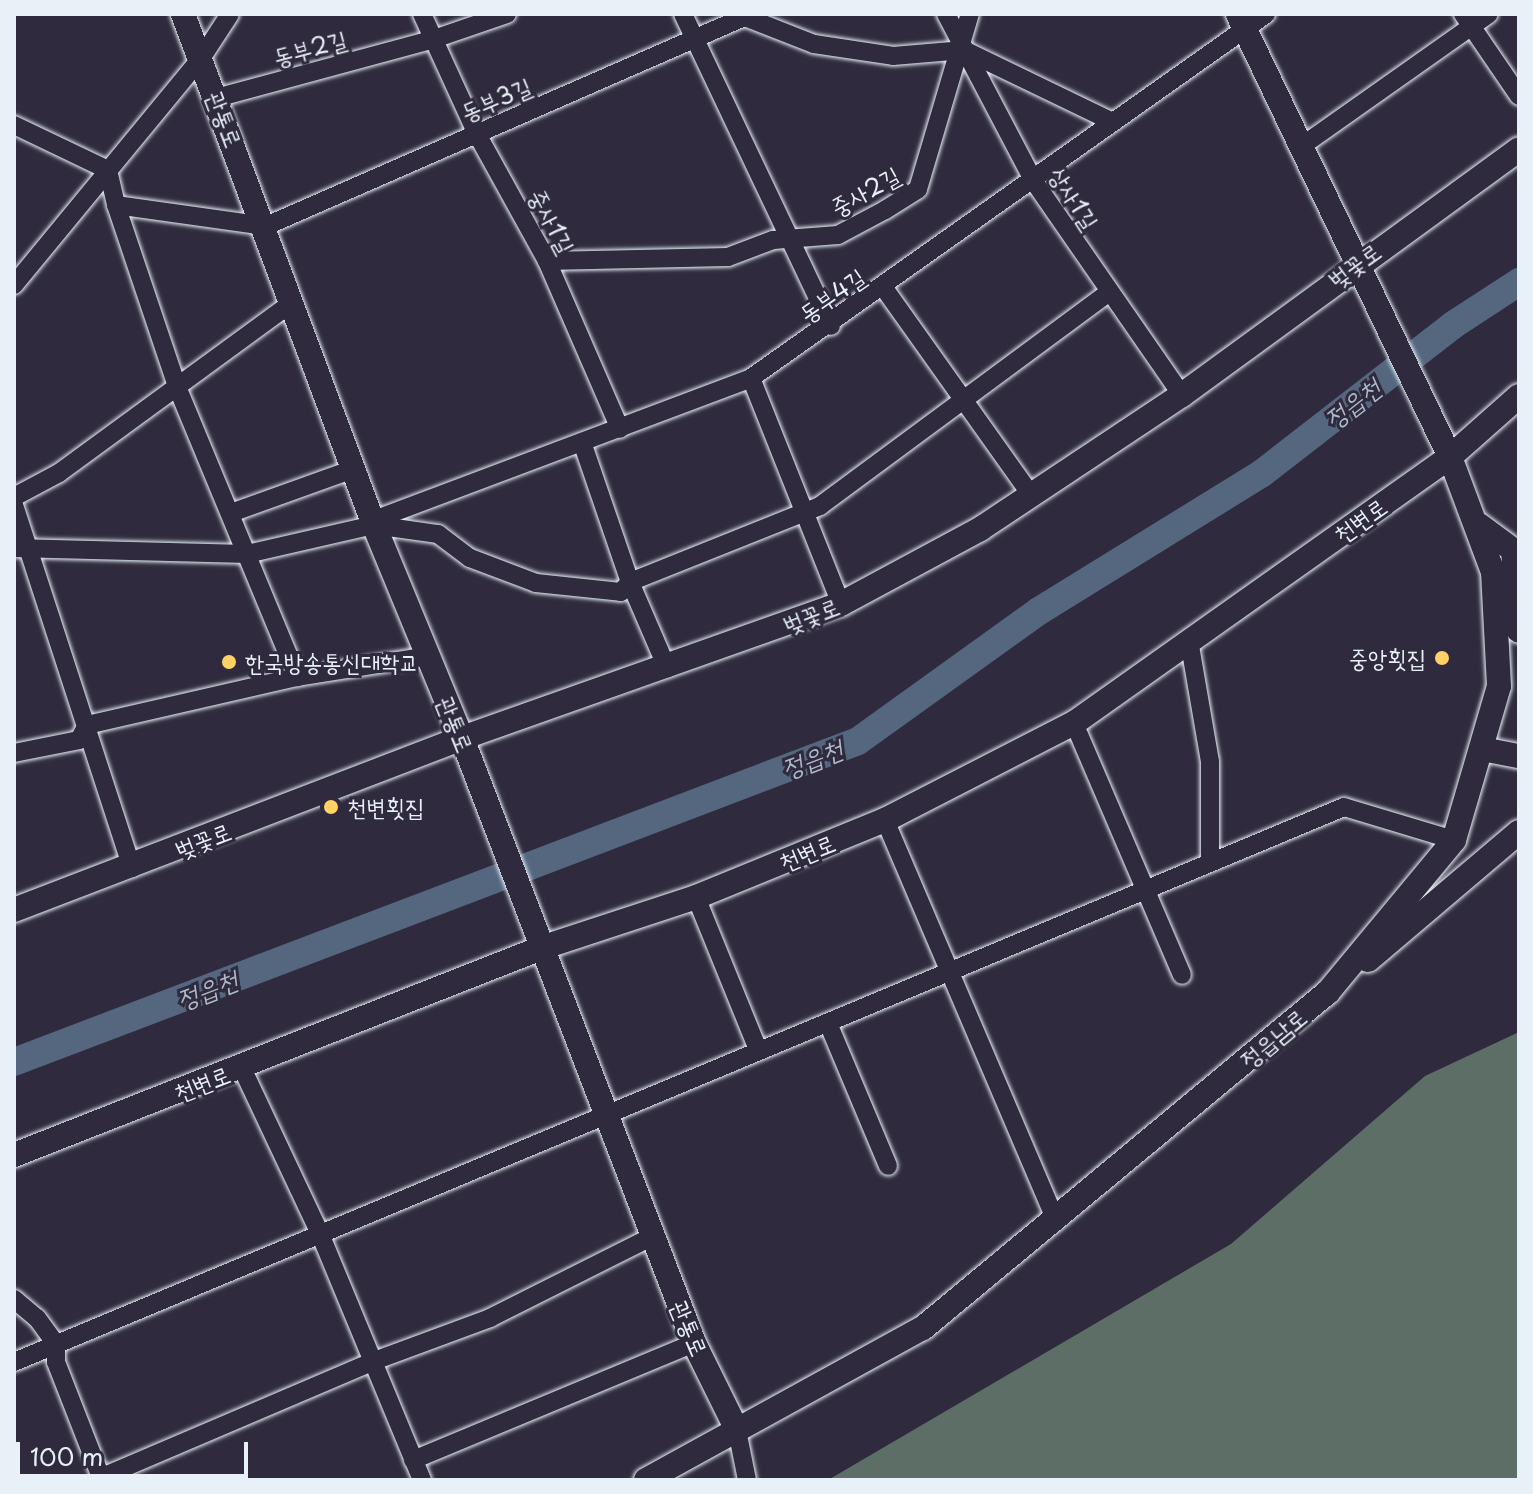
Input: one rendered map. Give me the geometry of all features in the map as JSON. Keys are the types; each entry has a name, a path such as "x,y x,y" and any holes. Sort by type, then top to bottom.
{"street":[{"name":"관통로","path":"183,14 266,226 353,469 544,947 694,1343 737,1430"},
{"path":"14,285 202,57 230,14"},
{"name":"중사1길","path":"422,14 477,134 547,261 620,429"},
{"name":"동부2길","path":"216,98 434,39 507,14"},
{"path":"683,14 831,326"},
{"name":"상사1길","path":"946,14 1033,180 1108,293 1182,395"},
{"name":"중사2길","path":"547,261 728,257 789,239 838,235 918,189 955,63 964,50 970,14"},
{"name":"동부4길","path":"374,523 751,378 831,326 1113,122 1241,21 1266,14"},
{"path":"1299,148 1468,20 1489,14"},
{"path":"745,15 814,44 893,56 964,50 1113,122"},
{"name":"동부3길","path":"266,226 697,39 745,15"},
{"path":"1468,20 1519,96"},
{"name":"정읍남로","path":"646,1480 923,1328 1328,992 1454,840 1499,686 1499,630 1493,572 1479,525 1450,457 1432,426 1241,21"},
{"path":"14,125 108,170"},
{"name":"벚꽃로","path":"14,910 132,868 462,738 841,604 1031,495 1182,395 1355,264 1519,149"},
{"path":"108,170 116,205 178,389 297,677"},
{"path":"116,205 266,226"},
{"path":"884,288 967,400 1031,495"},
{"path":"20,548 247,554 374,523 438,534 470,558 536,583 621,592 630,582 802,510 820,506 1108,293"},
{"path":"14,497 59,473 293,302"},
{"path":"751,378 841,604"},
{"name":"천변로","path":"14,1155 544,947 696,897 885,820 1074,723 1450,457 1519,396"},
{"path":"582,442 630,582 667,668"},
{"path":"231,513 353,469"},
{"path":"14,505 20,548 87,725 132,868"},
{"path":"1479,525 1516,557 1519,631"},
{"path":"1189,640 1210,762 1210,859"},
{"path":"14,753 79,740 87,725 297,677 428,656"},
{"path":"1074,723 1142,890 1182,975"},
{"path":"1482,749 1519,756"},
{"path":"14,1362 828,1023 1210,859 1344,807 1454,840"},
{"path":"885,820 1055,1218"},
{"path":"1328,992 1519,832"},
{"path":"696,897 758,1050"},
{"path":"828,1023 888,1166"},
{"path":"242,1068 321,1236 422,1480"},
{"path":"14,1299 37,1318 56,1344 56,1362 101,1479 374,1361 490,1318 653,1236"},
{"path":"413,1460 694,1343"},
{"path":"737,1430 747,1480"}],"green space":[{"path":"1519,1032 1519,1480 828,1480 1231,1244 1425,1076"}],"waterway":[{"name":"정읍천","path":"14,1062 858,741 1039,611 1261,474 1453,325 1519,282"}],"place":[{"name":"중앙횟집","path":"1442,658"},
{"name":"한국방송통신대학교","path":"229,662"},
{"name":"천변횟집","path":"331,807"}]}
